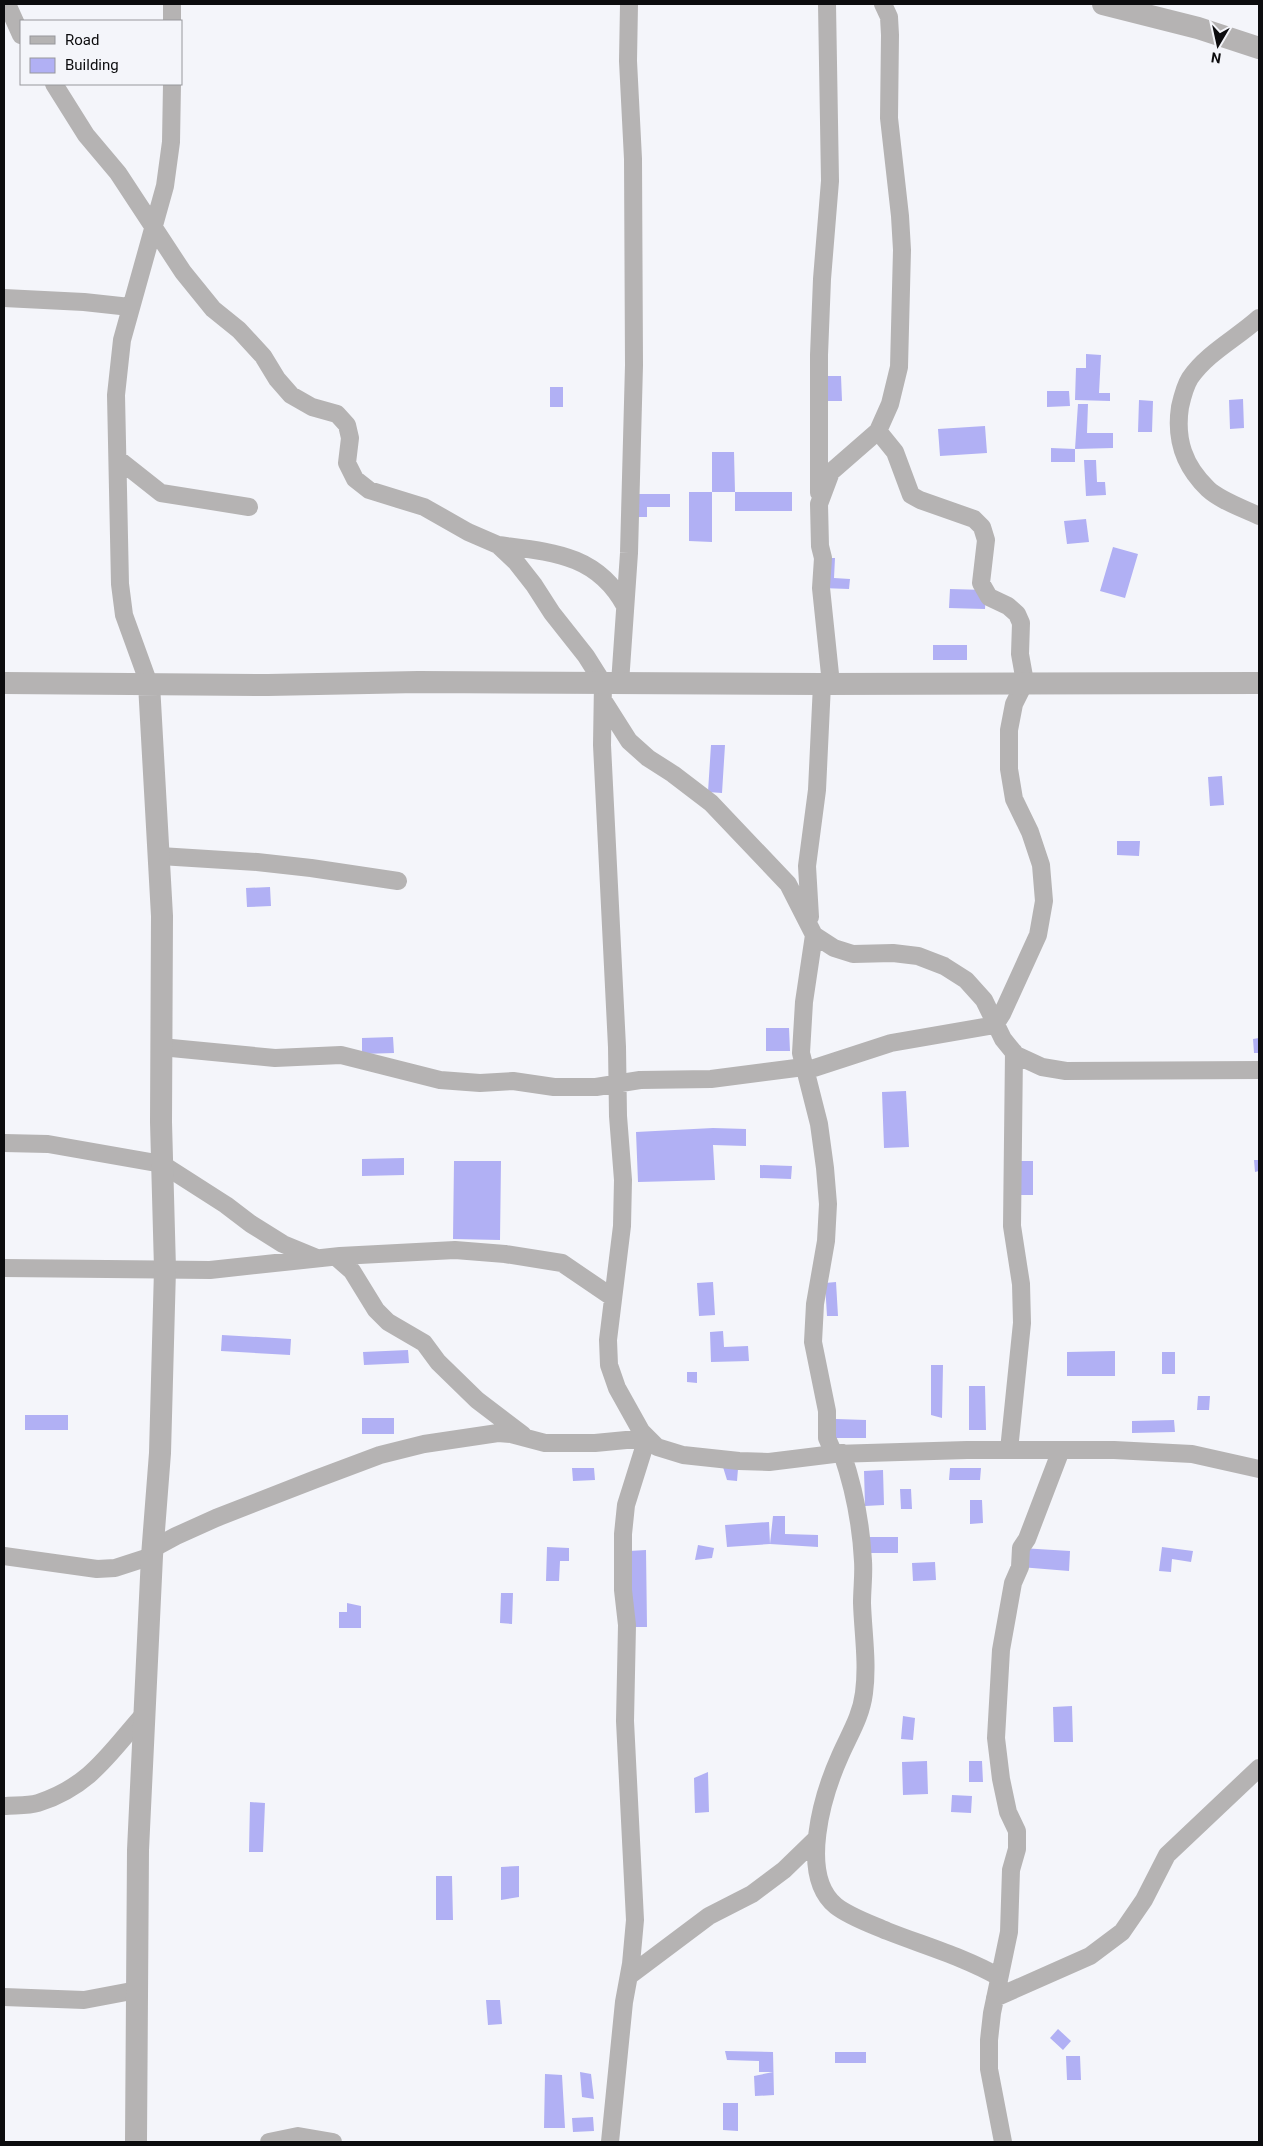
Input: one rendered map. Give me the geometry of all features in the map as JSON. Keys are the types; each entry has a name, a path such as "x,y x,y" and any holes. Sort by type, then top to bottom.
{"street":[{"path":"7,4 20,33"},
{"path":"172,4 172,20"},
{"path":"629,4 628,61 633,159 634,365 625,606 609,688 602,745 623,1180 622,1226 608,1340 609,1365 617,1388 627,1408 647,1438 656,1447 683,1455 769,1462 838,1454 1009,1450 1114,1450 1192,1454 1259,1469"},
{"path":"827,4 830,181 822,279 819,354 819,504 820,546 823,558 821,588 826,684 808,866 807,896 812,931 804,1002 801,1052 818,1124 828,1204 826,1241 815,1304 813,1342 827,1411 827,1438 838,1454 854,1488 863,1561 862,1603 866,1648 864,1693 859,1717 839,1758 828,1791 817,1838 816,1870 825,1894 837,1907 870,1924 979,1965 999,1977"},
{"path":"819,504 831,472 878,431 890,404 899,367 902,250 889,118 890,35 888,17 883,4"},
{"path":"1103,4 1198,28 1259,48"},
{"path":"55,85 86,135 118,173 183,272 213,309 239,330 263,356 277,379 291,395 312,407 337,414 347,425 350,438 347,463 355,479 369,490 424,507 468,532 498,545 544,551 576,559 600,574 618,594 625,606"},
{"path":"136,2142 138,1850 152,1553 160,1453 165,1270 161,1047 162,916 149,684 124,615 120,584 116,395 122,340 165,186 172,142 172,85"},
{"path":"4,298 84,302 130,307"},
{"path":"1259,318 1207,359 1189,379 1181,399 1177,424 1179,444 1192,471 1210,491 1259,516"},
{"path":"161,1047 275,1058 341,1055 440,1080 480,1083 513,1081 554,1087 618,1084 640,1080 711,1079 804,1069 891,1043 995,1025 1002,1014 1038,935 1044,901 1041,865 1030,832 1014,799 1009,769 1011,721 1014,704 1024,682 1020,654 1021,623 1017,614 1008,606 989,597 981,583 986,540 982,527 974,519 911,495 895,452 878,431"},
{"path":"118,459 161,493 249,507"},
{"path":"498,545 516,562 534,585 552,613 609,688 629,741 648,758 673,774 711,803 788,884 812,931 834,948 853,954 918,956 944,966 966,980 984,1000 1003,1039 1014,1052 1042,1067 1066,1071 1259,1070"},
{"path":"4,683 268,685 418,682 609,688 1024,682 1259,683"},
{"path":"160,856 257,862 398,881"},
{"path":"1009,1450 1022,1323 1021,1284 1012,1226 1014,1052"},
{"path":"4,1143 48,1144 162,1164 226,1204 251,1224 283,1244 328,1258 352,1271 376,1310 388,1322 424,1343 438,1362 477,1400 498,1418 530,1440"},
{"path":"4,1268 210,1270 328,1258 455,1250 505,1254 562,1263 612,1297"},
{"path":"4,1556 97,1569 115,1568 152,1553 176,1536 216,1518 380,1455 424,1444 498,1433 511,1434 546,1443 595,1443 647,1438"},
{"path":"610,2142 624,2002 635,1920 625,1721 627,1625 623,1590 623,1534 628,1497 647,1438"},
{"path":"1003,2142 990,2068 989,2040 1008,1932 1011,1870 1017,1849 1017,1831 1008,1812 1001,1779 996,1738 1001,1650 1013,1583 1020,1567 1021,1548 1027,1539 1061,1450"},
{"path":"4,1806 37,1803 69,1790 97,1770 145,1713"},
{"path":"995,1998 1090,1956 1122,1932 1144,1900 1166,1855 1259,1768"},
{"path":"629,1976 709,1916 752,1894 784,1870 817,1838"},
{"path":"4,1998 84,2000 137,1990"},
{"path":"269,2142 298,2136 334,2142"}],"building":[{"path":"1086,354 1101,355 1099,393 1110,393 1110,401 1075,400 1076,368 1086,368"},
{"path":"826,376 841,376 842,401 825,401"},
{"path":"550,387 563,387 563,407 550,407"},
{"path":"1047,391 1069,391 1070,406 1047,407"},
{"path":"1243,399 1244,428 1230,429 1229,400"},
{"path":"1139,400 1153,401 1152,432 1138,432"},
{"path":"1078,404 1088,404 1087,433 1113,433 1113,448 1075,449"},
{"path":"985,426 987,453 940,456 938,429"},
{"path":"1051,448 1075,449 1075,462 1051,462"},
{"path":"712,452 734,452 735,492 712,492"},
{"path":"1084,460 1096,460 1097,482 1105,482 1106,495 1086,496"},
{"path":"689,492 712,492 712,542 689,541"},
{"path":"735,492 792,492 792,511 735,511"},
{"path":"634,494 670,494 670,507 647,507 647,517 634,517"},
{"path":"1086,519 1089,542 1067,544 1064,521"},
{"path":"1113,547 1138,554 1125,598 1100,591"},
{"path":"823,558 835,558 834,578 850,579 849,589 821,588"},
{"path":"950,589 986,590 985,609 949,608"},
{"path":"933,645 967,645 967,660 933,660"},
{"path":"711,745 725,745 722,793 708,792"},
{"path":"1222,776 1224,805 1210,806 1208,777"},
{"path":"1117,841 1140,841 1139,856 1117,855"},
{"path":"270,887 271,906 247,907 246,888"},
{"path":"766,1028 789,1028 790,1051 766,1051"},
{"path":"393,1037 394,1053 362,1054 362,1038"},
{"path":"1259,1038 1259,1053 1254,1053 1253,1039"},
{"path":"906,1091 909,1147 884,1148 882,1092"},
{"path":"713,1128 746,1129 746,1146 713,1145 715,1180 638,1182 636,1132"},
{"path":"404,1158 404,1175 362,1176 362,1159"},
{"path":"1254,1160 1259,1160 1259,1171 1255,1172"},
{"path":"454,1161 501,1161 500,1240 453,1239"},
{"path":"1020,1161 1033,1161 1033,1195 1020,1195"},
{"path":"760,1165 792,1166 791,1179 760,1178"},
{"path":"713,1282 715,1315 699,1316 697,1283"},
{"path":"836,1282 838,1316 827,1316 825,1283"},
{"path":"723,1331 724,1347 748,1346 749,1361 711,1362 710,1332"},
{"path":"222,1335 291,1339 290,1355 221,1351"},
{"path":"408,1350 409,1363 364,1365 363,1352"},
{"path":"1115,1351 1115,1376 1067,1376 1067,1352"},
{"path":"1162,1352 1175,1352 1175,1374 1162,1374"},
{"path":"931,1365 943,1365 942,1418 931,1415"},
{"path":"687,1372 697,1372 697,1383 687,1382"},
{"path":"969,1386 985,1386 986,1430 969,1430"},
{"path":"1198,1396 1210,1396 1209,1410 1197,1410"},
{"path":"827,1411 836,1411 836,1419 866,1420 866,1438 827,1438"},
{"path":"25,1415 68,1415 68,1430 25,1430"},
{"path":"362,1418 394,1418 394,1434 362,1434"},
{"path":"1174,1420 1175,1432 1132,1433 1132,1421"},
{"path":"723,1467 738,1469 737,1481 727,1480"},
{"path":"572,1468 594,1468 595,1480 573,1481"},
{"path":"950,1468 981,1468 980,1480 949,1480"},
{"path":"883,1470 884,1505 865,1506 864,1471"},
{"path":"900,1489 911,1489 912,1509 901,1509"},
{"path":"970,1500 982,1500 983,1523 970,1524"},
{"path":"773,1516 785,1516 785,1534 818,1535 818,1547 770,1544"},
{"path":"769,1522 770,1544 727,1547 725,1525"},
{"path":"865,1537 898,1537 898,1553 865,1553"},
{"path":"698,1545 714,1548 712,1558 695,1560"},
{"path":"547,1547 569,1548 569,1561 560,1561 559,1581 546,1581"},
{"path":"1162,1547 1193,1551 1191,1562 1172,1559 1171,1572 1159,1571"},
{"path":"1021,1548 1070,1551 1069,1571 1020,1567"},
{"path":"646,1550 647,1627 631,1627 629,1551"},
{"path":"935,1562 936,1580 913,1581 912,1563"},
{"path":"501,1593 513,1593 512,1624 500,1623"},
{"path":"347,1603 361,1606 361,1628 339,1628 339,1612 347,1612"},
{"path":"1072,1706 1073,1742 1054,1742 1053,1707"},
{"path":"903,1716 915,1718 913,1740 901,1739"},
{"path":"927,1761 928,1794 903,1795 902,1762"},
{"path":"969,1761 982,1761 983,1782 969,1782"},
{"path":"708,1772 709,1812 695,1813 694,1778"},
{"path":"952,1795 972,1796 971,1813 951,1812"},
{"path":"250,1802 265,1803 263,1852 249,1852"},
{"path":"519,1866 519,1897 501,1900 501,1867"},
{"path":"436,1876 452,1876 453,1920 436,1920"},
{"path":"486,2000 500,2000 502,2024 488,2025"},
{"path":"1058,2029 1071,2041 1063,2050 1050,2038"},
{"path":"725,2051 773,2052 774,2095 755,2096 754,2076 773,2072 759,2072 759,2061 727,2060"},
{"path":"835,2052 866,2052 866,2063 835,2063"},
{"path":"1066,2056 1080,2056 1081,2080 1067,2080"},
{"path":"580,2072 591,2074 594,2099 582,2097"},
{"path":"545,2074 562,2075 565,2128 544,2128"},
{"path":"723,2103 738,2103 738,2131 723,2130"},
{"path":"593,2117 594,2131 573,2132 572,2118"}]}
